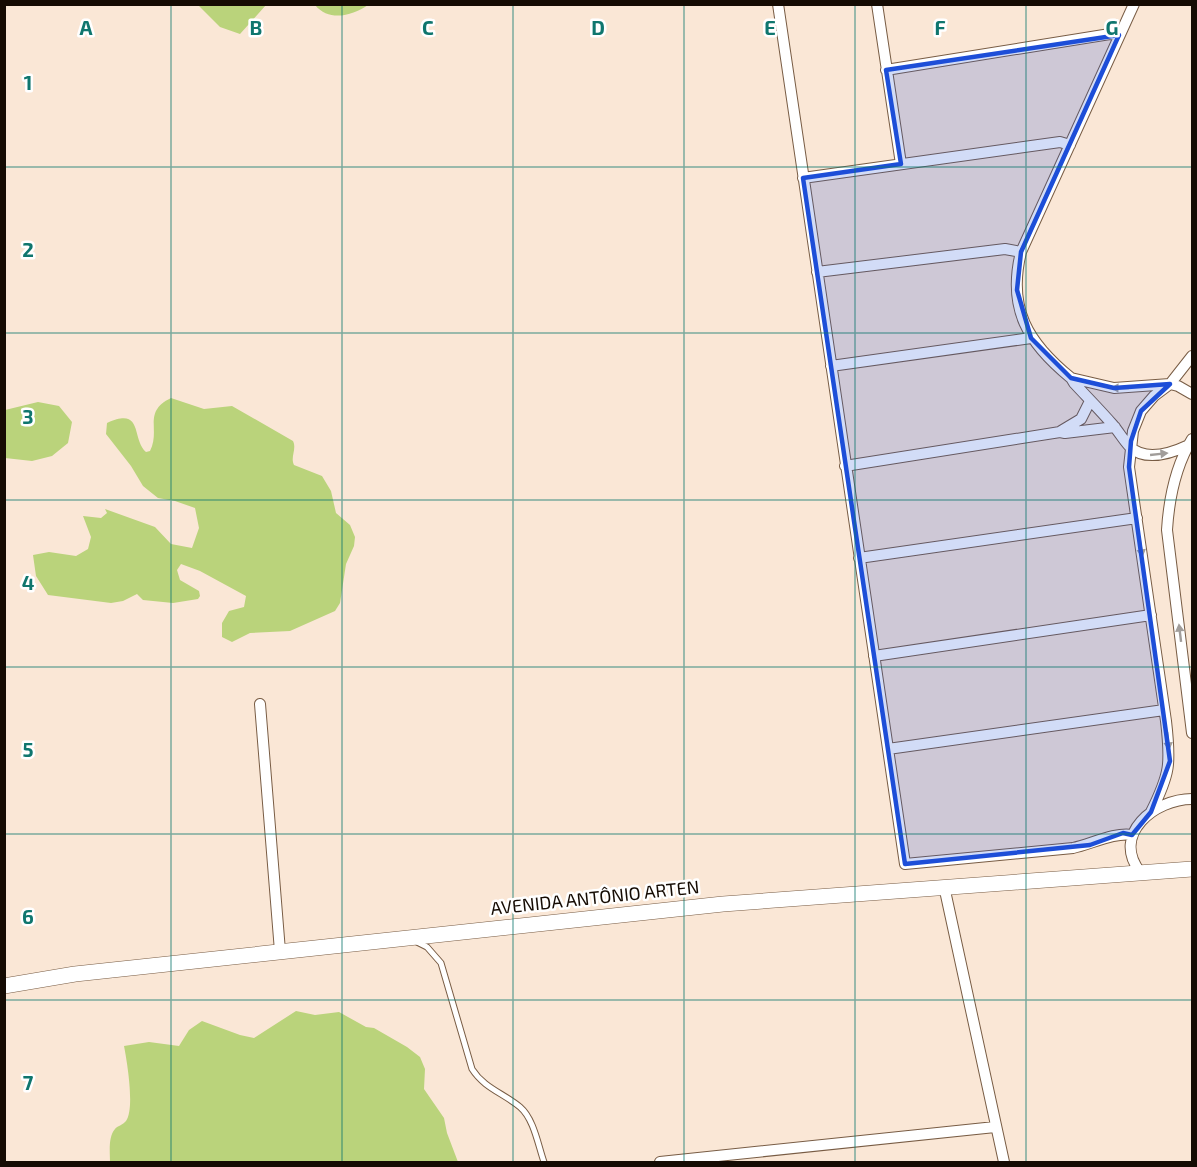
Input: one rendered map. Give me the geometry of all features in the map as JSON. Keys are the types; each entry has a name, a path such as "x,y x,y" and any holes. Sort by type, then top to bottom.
{"street":[{"path":"778,4 904,864 1073,848 1090,845 1123,833 1132,835"},
{"path":"877,4 901,164"},
{"path":"1134,4 1021,252 1017,290 1021,315 1031,338 1047,358 1071,378 1131,448 1140,454 1155,455 1178,450 1191,442"},
{"path":"886,70 1110,34 1119,35"},
{"path":"803,178 1060,142 1070,145"},
{"path":"817,272 1005,249 1021,252"},
{"path":"831,366 1031,338"},
{"path":"1140,872 1131,853 1132,835 1151,812 1167,776 1170,761 1129,467 1133,431 1141,411 1154,396 1170,384 1192,356"},
{"path":"1071,378 1114,388 1170,384 1192,394"},
{"path":"1060,432 1082,419 1090,400"},
{"path":"845,466 1060,432 1115,427"},
{"path":"1191,442 1174,482 1167,530 1192,733"},
{"path":"859,558 1137,518"},
{"path":"874,657 1151,615"},
{"path":"260,704 280,951"},
{"path":"888,749 1164,710"},
{"path":"1151,812 1169,803 1192,799"},
{"name":"AVENIDA ANTÔNIO ARTEN","path":"4,986 75,974 723,904 1192,868"},
{"path":"944,886 1004,1162"},
{"path":"660,1162 995,1127"}],"lane":[{"path":"408,937 427,947 441,963 472,1068 482,1082 521,1107 526,1114 544,1162"}],"highlighted area":[{"path":"1119,35 1021,252 1017,290 1031,338 1071,378 1114,388 1170,384 1141,411 1131,441 1129,467 1170,761 1151,812 1132,835 1123,833 1090,845 905,864 803,178 901,164 886,70"}],"green space":[{"path":"198,5 266,5 240,34 220,27"},
{"path":"315,5 368,5 341,16 327,14"},
{"path":"171,398 204,409 232,406 293,441 294,465 322,476 331,491 336,513 350,525 355,537 354,546 346,564 340,603 335,611 290,631 250,633 232,642 222,637 222,623 229,611 244,607 246,596 200,571 181,564 177,570 180,580 199,591 198,599 173,603 143,600 137,594 123,601 111,603 48,595 36,576 33,555 49,552 76,556 88,549 91,537 83,516 101,518 107,513 105,509 155,527 171,544 192,548 199,528 195,508 158,498 143,486 131,466 106,434 107,423 127,419 135,426 146,452 150,451 157,409"},
{"path":"38,402 59,406 72,422 68,443 52,456 32,461 5,458 5,410"},
{"path":"296,1011 315,1015 339,1012 366,1027 374,1028 420,1057 425,1069 424,1089 444,1118 458,1162 110,1162 111,1136 129,1115 130,1085 124,1046 149,1042 179,1046 189,1030 202,1021 254,1038"}]}
